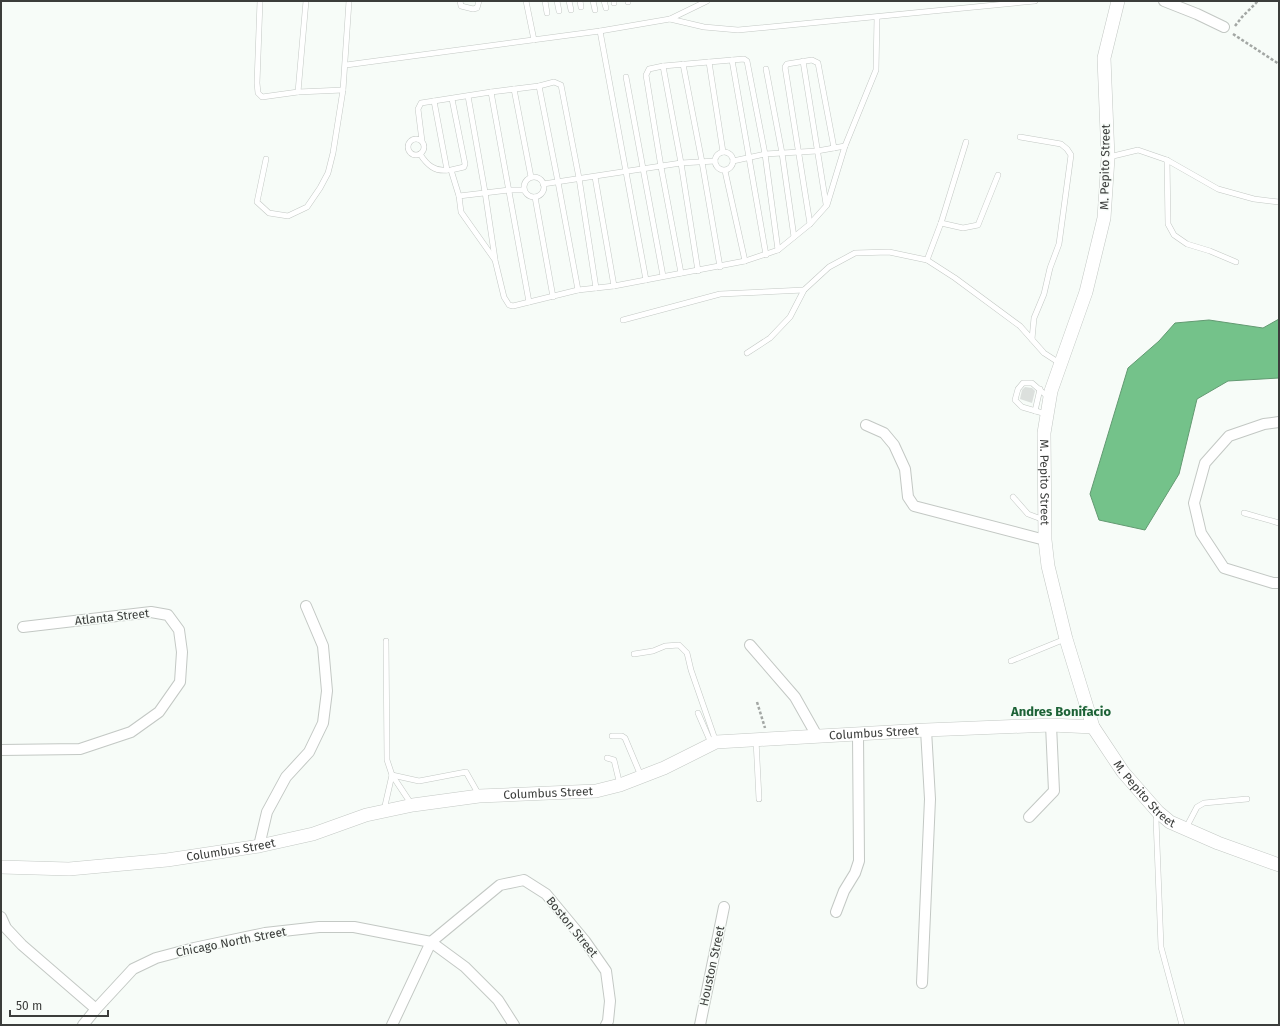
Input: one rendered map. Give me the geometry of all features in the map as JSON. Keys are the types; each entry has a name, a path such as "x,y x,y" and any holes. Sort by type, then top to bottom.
{"street":[{"name":"M. Pepito Street","path":"1118,1 1104,58 1108,158 1104,218 1086,292 1051,391 1044,433 1045,540 1048,566 1066,639 1092,727 1123,772 1158,812 1170,822 1218,843 1279,865"},
{"path":"1164,1 1197,14 1228,29"},
{"path":"1279,422 1264,424 1229,436 1205,463 1194,503 1201,533 1224,568 1272,583 1279,583"},
{"path":"866,425 884,433 894,445 905,469 908,497 914,506 1045,540"},
{"path":"259,846 267,812 286,777 309,752 323,723 327,691 323,646 306,606"},
{"name":"Atlanta Street","path":"1,750 80,749 131,732 159,712 180,682 182,652 179,630 168,615 150,612 23,627"},
{"path":"750,645 795,697 817,736"},
{"path":"1029,817 1054,789 1051,725"},
{"name":"Columbus Street","path":"1,867 76,868 167,860 259,846 313,834 366,815 413,805 479,796 596,791 620,785 664,768 714,743 762,738 926,730 1051,725 1092,727"},
{"path":"922,982 930,799 926,730"},
{"path":"836,912 844,891 855,873 859,860 858,734"},
{"name":"Boston Street","path":"431,942 500,885 524,880 546,894 585,942 606,971 610,1001 608,1021 606,1025"},
{"name":"Houston Street","path":"703,1024 724,907"},
{"path":"1,917 6,928 22,945 96,1009"},
{"name":"Chicago North Street","path":"83,1025 133,969 156,958 194,948 265,933 319,927 354,927 431,942 470,972 498,1000 514,1025"},
{"path":"392,1025 431,942"}],"lane":[{"path":"260,1 256,84 258,93 262,97 298,92 343,90"},
{"path":"298,92 306,1"},
{"path":"266,159 257,202 269,213 288,216 307,207 328,173 333,152 346,66 349,1"},
{"path":"460,1 461,6 477,8 479,1"},
{"path":"526,1 534,40"},
{"path":"544,1 547,13"},
{"path":"557,1 559,11"},
{"path":"569,1 571,10"},
{"path":"580,1 581,7"},
{"path":"593,1 595,10"},
{"path":"604,1 606,8"},
{"path":"346,66 600,31 670,19 707,1"},
{"path":"670,19 704,27 738,30 1035,1"},
{"path":"468,96 495,260 504,297 509,305 513,306 578,290 614,286 663,276 698,271 745,261 778,250 810,224 827,205 845,146 876,70 877,16"},
{"path":"600,31 646,280"},
{"path":"681,273 661,167 646,75 649,69 683,64 744,59 746,61 765,154 778,250"},
{"path":"732,60 766,255"},
{"path":"810,224 800,152 785,66 787,64 812,60 818,63 834,148"},
{"path":"803,61 827,205"},
{"path":"709,62 722,152"},
{"path":"683,64 720,266"},
{"path":"663,66 681,163 698,271"},
{"path":"766,69 782,153 794,237"},
{"path":"626,78 663,276"},
{"path":"420,154 424,148 418,109 421,103 539,86 554,82 561,85 579,178 596,288"},
{"path":"539,86 578,290"},
{"path":"514,89 531,177"},
{"path":"491,92 529,302"},
{"path":"420,154 433,168 442,171 464,167 465,164 452,99"},
{"path":"434,102 449,170 459,196 461,212 463,217 495,260"},
{"path":"1020,137 1061,144 1071,155 1058,244 1050,268 1044,294 1034,318 1032,339"},
{"path":"420,154 415,155 411,153 409,146 414,140 422,141"},
{"path":"927,260 941,223 966,142"},
{"path":"733,161 765,154 817,151 845,146"},
{"path":"1108,158 1138,150 1167,160 1218,189 1254,199 1279,202"},
{"path":"722,152 726,152 731,155 733,161 732,167 725,171 718,169 715,164 717,155 722,152"},
{"path":"1167,160 1168,224 1174,235 1187,244 1210,251 1236,262"},
{"path":"543,184 681,163 715,161"},
{"path":"725,171 745,261"},
{"path":"941,223 963,228 978,225 998,175"},
{"path":"531,177 540,179 543,184 544,188 541,194 535,197 528,195 523,186 526,180 531,177"},
{"path":"595,177 614,286"},
{"path":"459,196 485,192 524,190"},
{"path":"535,197 553,297"},
{"path":"747,353 770,338 790,317 804,290 829,267 856,253 889,252 927,260 955,278 1020,326 1044,353 1061,364"},
{"path":"623,320 720,294 804,290"},
{"path":"1047,414 1022,407 1015,400 1018,389 1023,383 1032,383 1050,399"},
{"path":"1034,411 1040,389"},
{"path":"1013,498 1028,514 1045,521"},
{"path":"1244,512 1279,523"},
{"path":"1011,661 1066,639"},
{"path":"386,641 387,760 392,775 413,805"},
{"path":"634,654 653,651 665,646 679,645 686,653 714,743"},
{"path":"698,713 714,743"},
{"path":"612,736 622,736 625,738 641,777"},
{"path":"759,799 762,738"},
{"path":"607,758 614,760 620,785"},
{"path":"392,775 419,781 466,772 479,796"},
{"path":"384,811 392,775"},
{"path":"1185,829 1197,808 1204,803 1247,799"},
{"path":"1158,812 1156,819 1161,947 1182,1025"}],"path":[{"path":"1258,1 1228,29 1279,64"},
{"path":"757,702 762,738"}],"shaded area":[{"path":"1279,319 1279,378 1228,381 1197,399 1179,474 1145,530 1099,520 1090,494 1128,368 1159,341 1175,323 1209,320 1263,328"}],"building":[{"path":"1025,387 1032,388 1035,391 1032,403 1020,399 1022,390"}],"district":[{"name":"Andres Bonifacio","path":"1061,711"}]}
